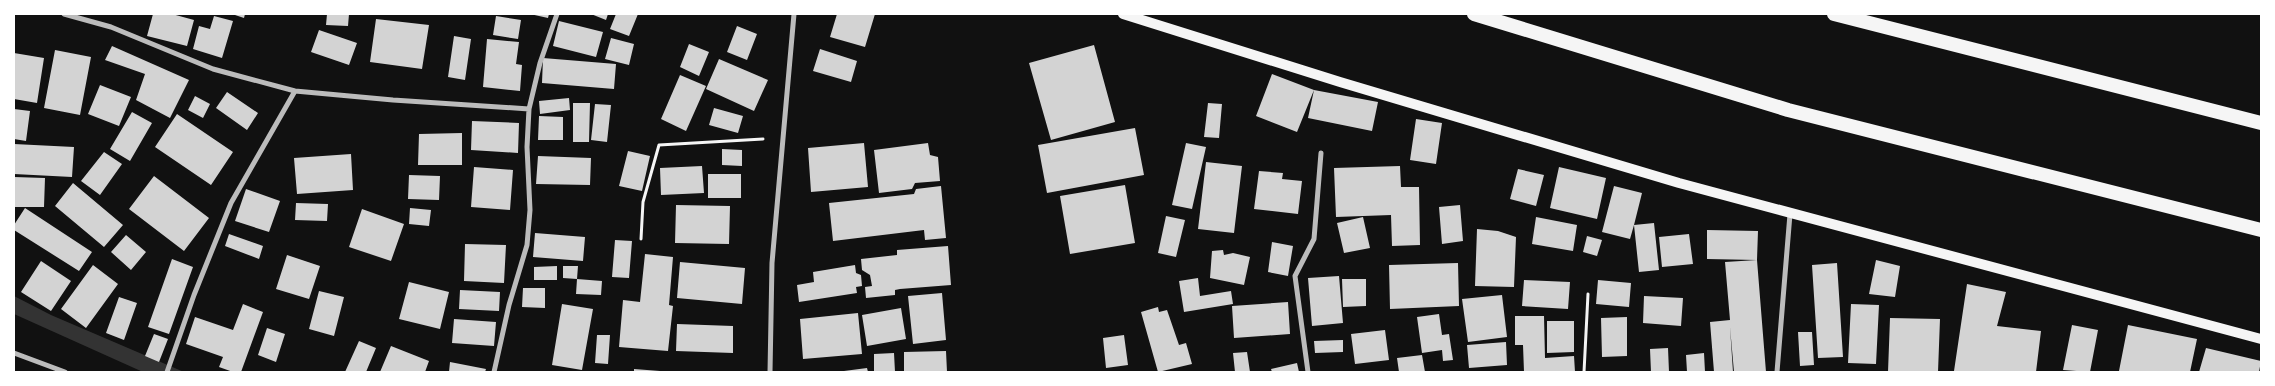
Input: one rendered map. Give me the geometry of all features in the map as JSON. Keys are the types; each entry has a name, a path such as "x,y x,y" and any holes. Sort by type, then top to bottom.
{"highway":[{"path":"1474,14 1788,110 2261,230"},
{"path":"1834,14 2261,123"}],"main road":[{"path":"1123,14 1349,85 1790,214 2261,339"}],"street":[{"path":"64,14 110,27 213,69 295,90 392,100 529,109"},
{"path":"494,372 509,305 527,245 530,210 527,147 529,109 540,63 557,14"},
{"path":"770,372 772,263 794,14"},
{"path":"167,372 194,295 231,203 295,90"},
{"path":"1308,372 1295,276 1314,239 1321,153"},
{"path":"1777,372 1790,214"},
{"path":"14,353 65,372"}],"path":[{"path":"641,238 643,202 659,145 784,138"},
{"path":"1584,372 1588,294"}],"shaded area":[{"path":"14,296 51,315 184,372 143,372 14,314"}],"building":[{"path":"153,14 172,14 194,20 187,46 147,36"},
{"path":"232,14 245,14 244,18"},
{"path":"327,14 349,14 348,26 326,25"},
{"path":"530,14 549,14 548,18"},
{"path":"591,14 608,14 606,20"},
{"path":"616,14 638,14 629,36 610,29"},
{"path":"837,14 875,14 865,47 830,37"},
{"path":"214,16 233,21 222,58 193,49 199,26 210,29"},
{"path":"496,16 521,20 518,39 493,35"},
{"path":"376,19 429,25 422,69 370,62"},
{"path":"559,21 603,32 596,57 553,46"},
{"path":"737,26 757,34 747,60 727,52"},
{"path":"319,30 357,43 349,65 311,52"},
{"path":"454,36 471,39 465,80 448,77"},
{"path":"611,38 634,44 629,65 605,59"},
{"path":"487,39 519,42 516,64 522,65 520,91 483,87"},
{"path":"689,44 709,52 699,76 680,67"},
{"path":"1094,45 1115,122 1051,140 1029,63"},
{"path":"112,46 189,80 170,118 136,100 145,74 105,60"},
{"path":"820,49 857,61 851,82 813,71"},
{"path":"55,50 91,57 80,115 44,108"},
{"path":"14,53 44,58 37,103 14,99"},
{"path":"543,58 616,64 614,89 542,83"},
{"path":"719,59 768,80 754,111 706,89"},
{"path":"1272,74 1314,90 1297,132 1256,116"},
{"path":"680,75 706,86 686,131 661,119"},
{"path":"100,85 131,97 119,126 88,114"},
{"path":"1314,90 1378,102 1372,131 1308,118"},
{"path":"227,92 258,113 247,130 216,108"},
{"path":"195,96 210,104 203,118 188,110"},
{"path":"569,98 570,110 540,114 539,101"},
{"path":"573,103 590,103 589,142 573,142"},
{"path":"1208,103 1222,104 1219,138 1204,137"},
{"path":"595,104 611,105 607,142 591,140"},
{"path":"714,108 743,116 738,133 709,125"},
{"path":"14,109 30,111 26,141 14,139"},
{"path":"132,112 152,123 130,161 110,149"},
{"path":"177,114 233,152 211,185 155,147"},
{"path":"539,116 563,117 563,140 538,140"},
{"path":"1416,119 1442,123 1436,164 1410,160"},
{"path":"472,121 519,123 518,153 471,150"},
{"path":"1135,128 1144,175 1047,193 1038,145"},
{"path":"462,133 462,165 418,165 419,134"},
{"path":"864,143 868,187 811,192 808,148"},
{"path":"928,143 930,155 938,157 940,181 915,183 912,189 879,193 874,150"},
{"path":"1186,143 1206,147 1192,209 1172,205"},
{"path":"14,144 74,147 72,177 14,174"},
{"path":"722,149 742,150 742,166 722,165"},
{"path":"628,151 650,156 642,191 619,186"},
{"path":"104,152 122,164 100,195 81,181"},
{"path":"351,154 353,190 297,194 294,158"},
{"path":"538,156 591,158 590,185 536,184"},
{"path":"1206,162 1242,166 1234,233 1198,229"},
{"path":"702,166 704,193 661,195 660,168"},
{"path":"1400,166 1401,187 1419,187 1420,245 1392,246 1391,215 1336,217 1334,168"},
{"path":"474,167 513,170 510,210 471,207"},
{"path":"1559,167 1606,178 1597,219 1550,208"},
{"path":"1518,169 1544,175 1536,206 1510,199"},
{"path":"1259,171 1283,173 1282,179 1302,181 1298,214 1254,209"},
{"path":"708,174 741,174 741,198 708,198"},
{"path":"409,175 440,176 439,200 408,199"},
{"path":"154,176 209,218 184,251 129,209"},
{"path":"14,177 45,178 44,207 14,207"},
{"path":"73,183 123,225 104,247 55,206"},
{"path":"1125,185 1135,243 1070,254 1060,196"},
{"path":"941,186 946,238 925,240 924,230 833,241 829,203 914,194 916,189"},
{"path":"1614,186 1642,193 1630,239 1602,232"},
{"path":"246,189 280,201 269,232 235,221"},
{"path":"296,203 328,204 327,221 295,220"},
{"path":"676,205 730,206 729,244 675,243"},
{"path":"1460,205 1463,241 1442,244 1439,207"},
{"path":"25,208 92,252 79,271 14,230 14,225"},
{"path":"410,208 431,210 429,226 409,224"},
{"path":"362,209 404,224 391,261 349,247"},
{"path":"1166,216 1185,220 1176,257 1158,253"},
{"path":"1363,217 1370,248 1344,253 1337,223"},
{"path":"1536,217 1577,225 1573,251 1532,244"},
{"path":"1654,223 1659,270 1639,272 1634,225"},
{"path":"1477,229 1498,231 1516,237 1514,287 1475,286"},
{"path":"1707,230 1758,231 1757,260 1707,259"},
{"path":"535,233 585,237 583,261 533,257"},
{"path":"229,234 263,246 259,259 225,246"},
{"path":"1689,234 1693,264 1662,267 1659,237"},
{"path":"126,235 146,252 131,270 111,252"},
{"path":"1587,236 1602,240 1597,256 1583,252"},
{"path":"615,240 632,241 629,278 612,277"},
{"path":"1272,242 1293,246 1288,276 1268,272"},
{"path":"465,244 506,245 504,283 464,281"},
{"path":"948,246 951,285 900,289 895,290 895,295 866,298 865,287 872,286 870,275 862,270 861,259 897,255 897,250"},
{"path":"1223,250 1224,255 1233,253 1250,257 1244,285 1210,278 1212,251"},
{"path":"645,254 673,257 669,305 673,306 668,351 619,347 623,300 640,302"},
{"path":"287,255 320,266 309,299 276,289"},
{"path":"172,259 193,267 169,334 148,327"},
{"path":"1757,260 1766,372 1734,372 1730,327 1733,372 1714,372 1710,322 1730,320 1725,262"},
{"path":"1876,260 1900,266 1895,297 1869,294"},
{"path":"41,261 71,281 51,311 21,292"},
{"path":"680,262 745,268 742,304 677,298"},
{"path":"1458,263 1459,306 1390,309 1389,265"},
{"path":"1837,263 1843,357 1818,358 1812,265"},
{"path":"93,265 118,284 86,328 61,309"},
{"path":"855,265 856,273 861,275 862,286 856,287 857,293 799,302 797,285 814,282 813,272"},
{"path":"557,266 557,280 534,280 534,267"},
{"path":"563,266 578,266 577,279 563,278"},
{"path":"1339,276 1343,323 1312,326 1308,278"},
{"path":"1198,278 1200,296 1231,291 1233,304 1184,312 1179,281"},
{"path":"577,279 602,281 601,295 576,294"},
{"path":"1342,279 1366,279 1366,306 1343,307"},
{"path":"1524,280 1570,282 1568,309 1522,306"},
{"path":"1598,280 1631,283 1629,307 1596,304"},
{"path":"409,282 449,292 440,329 399,319"},
{"path":"1967,284 2006,292 1997,326 2041,331 2036,372 1954,371"},
{"path":"523,288 545,288 545,308 522,307"},
{"path":"460,290 500,292 499,311 459,309"},
{"path":"319,291 344,297 334,336 309,329"},
{"path":"942,293 946,340 913,344 908,296"},
{"path":"1502,295 1507,337 1468,342 1462,299"},
{"path":"1644,296 1683,298 1681,326 1643,323"},
{"path":"119,297 137,303 124,340 106,333"},
{"path":"1288,302 1290,334 1234,338 1232,306"},
{"path":"243,304 263,312 241,372 233,372 219,367 223,357 186,344 195,317 233,330"},
{"path":"562,304 593,309 582,370 552,365"},
{"path":"1851,304 1879,305 1876,364 1848,363"},
{"path":"1158,307 1159,312 1167,310 1179,345 1186,343 1192,364 1158,372 1141,312"},
{"path":"901,308 906,339 867,346 862,315"},
{"path":"858,313 862,354 803,359 800,319"},
{"path":"1439,314 1442,335 1449,334 1453,360 1443,361 1442,350 1422,353 1417,317"},
{"path":"1515,316 1544,316 1545,358 1574,356 1575,372 1524,372 1523,345 1515,345"},
{"path":"1627,317 1627,356 1602,357 1601,318"},
{"path":"1890,318 1940,319 1938,372 1888,372"},
{"path":"454,319 496,322 494,346 452,343"},
{"path":"1547,321 1574,321 1574,352 1547,353"},
{"path":"677,324 733,326 733,353 676,351"},
{"path":"2072,325 2098,330 2090,372 2063,370"},
{"path":"2128,325 2197,339 2190,372 2119,371"},
{"path":"267,328 285,334 276,362 258,355"},
{"path":"1385,330 1389,360 1355,364 1351,334"},
{"path":"1798,332 1812,332 1814,365 1800,366"},
{"path":"154,334 168,339 159,362 145,356"},
{"path":"597,335 610,335 608,364 595,363"},
{"path":"1124,335 1128,365 1106,368 1103,338"},
{"path":"1343,340 1343,352 1315,353 1314,341"},
{"path":"359,341 376,348 366,372 345,372"},
{"path":"1506,342 1507,365 1469,368 1467,345"},
{"path":"391,346 429,361 425,372 380,372"},
{"path":"1668,348 1669,372 1651,372 1650,349"},
{"path":"2206,348 2261,361 2259,372 2199,372"},
{"path":"946,351 947,372 904,372 904,352"},
{"path":"1247,352 1250,372 1235,372 1233,353"},
{"path":"894,353 895,372 874,372 874,354"},
{"path":"1704,353 1705,372 1687,372 1686,355"},
{"path":"1422,355 1425,372 1399,372 1397,358"},
{"path":"450,362 486,369 485,372 449,372"},
{"path":"1297,363 1299,372 1272,372 1271,369"},
{"path":"867,368 868,372 844,372 844,371"},
{"path":"634,369 660,371 634,372"}]}
